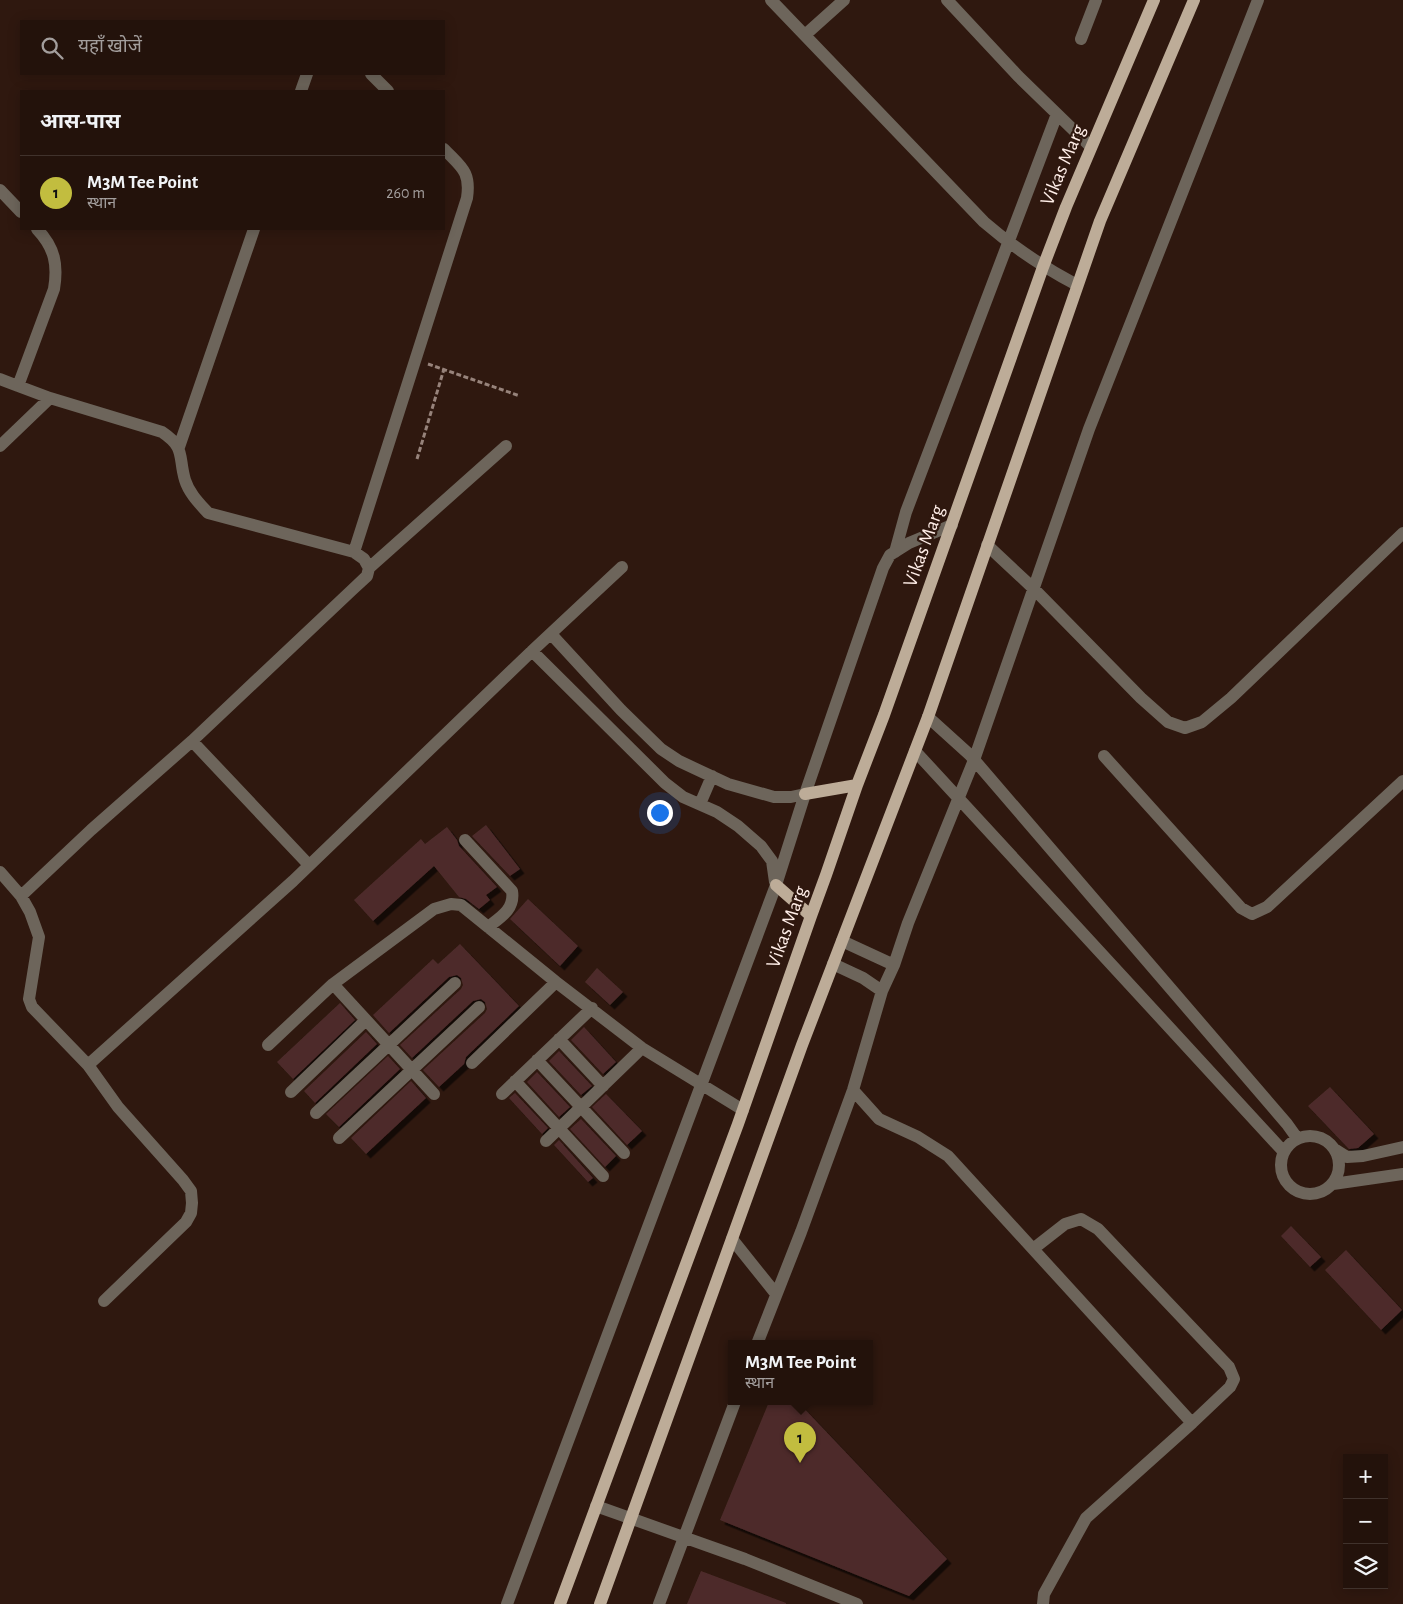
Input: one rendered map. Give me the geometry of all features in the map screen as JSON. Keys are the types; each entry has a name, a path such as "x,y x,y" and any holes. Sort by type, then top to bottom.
{"main road":[{"name":"Vikas Marg","path":"560,1604 743,1110 810,916 952,525 1043,267 1066,207 1154,0"},
{"path":"600,1604 832,964 928,716 1100,221 1194,0"},
{"path":"805,794 857,785"},
{"path":"776,885 810,916"}],"street":[{"path":"771,0 984,222 1007,243 1043,267 1077,285"},
{"path":"805,35 844,0"},
{"path":"947,0 1018,76 1091,147"},
{"path":"1081,38 1096,0"},
{"path":"759,1340 853,1090 882,991 894,965 908,924 974,760 1090,429 1258,0"},
{"path":"301,90 307,75"},
{"path":"372,75 387,90"},
{"path":"895,552 906,512 1057,114"},
{"path":"354,552 467,198 469,183 464,171 445,150"},
{"path":"0,190 20,211"},
{"path":"18,386 54,290 57,274 56,262 51,248 39,230"},
{"path":"254,230 179,446 185,481 194,498 208,513 354,552 364,558 369,568"},
{"path":"0,379 50,398 162,432 172,438 179,446"},
{"path":"0,446 50,398"},
{"path":"21,896 91,830 192,741 367,576 369,568 506,446"},
{"path":"507,1604 776,885 805,794 883,568 890,555 909,543 952,525"},
{"path":"987,545 1033,588 1141,698 1168,722 1185,728 1202,722 1231,698 1403,533"},
{"path":"88,1065 293,881 622,567"},
{"path":"551,634 660,749 679,761 728,784 774,797 791,797 805,794"},
{"path":"532,651 665,784 683,797 717,812 738,826 761,846 772,861 776,885"},
{"path":"928,716 974,760 1297,1138"},
{"path":"192,741 309,865"},
{"path":"915,751 1283,1151"},
{"path":"1104,756 1241,908 1252,914 1266,907 1274,900 1403,781"},
{"path":"700,804 712,776"},
{"path":"465,840 512,891 514,899 508,910 488,927"},
{"path":"0,872 21,896 30,912 39,937 28,999 40,1016 88,1065 118,1107 191,1191 191,1213 186,1222 104,1300"},
{"path":"268,1045 333,984 434,910 451,904 461,905 556,982 642,1048 743,1110"},
{"path":"842,941 894,965"},
{"path":"832,964 863,978 882,991"},
{"path":"472,1063 556,982"},
{"path":"316,1113 455,983"},
{"path":"333,984 434,1094"},
{"path":"339,1138 479,1007"},
{"path":"502,1094 592,1008"},
{"path":"291,1092 366,1020"},
{"path":"559,1040 603,1086"},
{"path":"546,1141 642,1048"},
{"path":"537,1060 624,1153"},
{"path":"515,1081 603,1176"},
{"path":"853,1090 879,1119 918,1137 948,1156 1192,1423"},
{"path":"1403,1147 1364,1156 1347,1157 1336,1150 1326,1139 1311,1135 1297,1138 1283,1151 1280,1168 1287,1183 1301,1193 1319,1193 1333,1184 1403,1174"},
{"path":"1333,1184 1340,1168 1336,1150"},
{"path":"1033,1249 1064,1224 1081,1219 1098,1229 1230,1367 1234,1379 1230,1387 1192,1423 1086,1518 1044,1594 1043,1604"},
{"path":"732,1239 776,1294"},
{"path":"659,1604 734,1405"},
{"path":"596,1506 745,1559 857,1604"}],"path":[{"path":"416,360 520,396"},
{"path":"417,459 444,369"}],"building":[{"path":"486,825 520,869 510,876 472,836"},
{"path":"447,827 457,840 459,846 497,887 486,895 490,900 479,909 466,899 459,897 434,866 373,921 354,900 421,839 425,844"},
{"path":"528,899 578,946 560,966 510,919"},
{"path":"460,944 519,1006 466,1057 464,1064 439,1087 423,1070 485,1013 487,1009 485,1002 481,999 473,1001 412,1058 400,1045 461,989 463,985 461,978 457,975 449,977 389,1033 373,1015 433,959 438,964"},
{"path":"597,968 623,992 610,1005 585,982"},
{"path":"340,1003 355,1020 293,1079 277,1062"},
{"path":"584,1027 616,1062 603,1074 571,1040"},
{"path":"366,1032 377,1044 315,1103 304,1091"},
{"path":"559,1051 592,1086 581,1095 549,1061"},
{"path":"388,1056 400,1069 339,1127 326,1114"},
{"path":"537,1072 570,1107 559,1117 527,1082"},
{"path":"411,1081 426,1098 366,1154 351,1138"},
{"path":"1330,1087 1374,1134 1358,1148 1349,1149 1308,1106"},
{"path":"515,1093 548,1128 542,1134 509,1098"},
{"path":"606,1094 642,1131 627,1145 592,1107"},
{"path":"581,1119 616,1156 605,1167 570,1129"},
{"path":"559,1140 593,1178 588,1182 554,1145"},
{"path":"1291,1226 1321,1257 1310,1267 1281,1236"},
{"path":"1346,1250 1402,1310 1381,1330 1325,1270"},
{"path":"768,1405 801,1405 947,1559 909,1596 720,1520"},
{"path":"701,1571 786,1603 786,1604 687,1604"}],"place":[{"name":"M3M Tee Point","path":"800,1463"}]}
